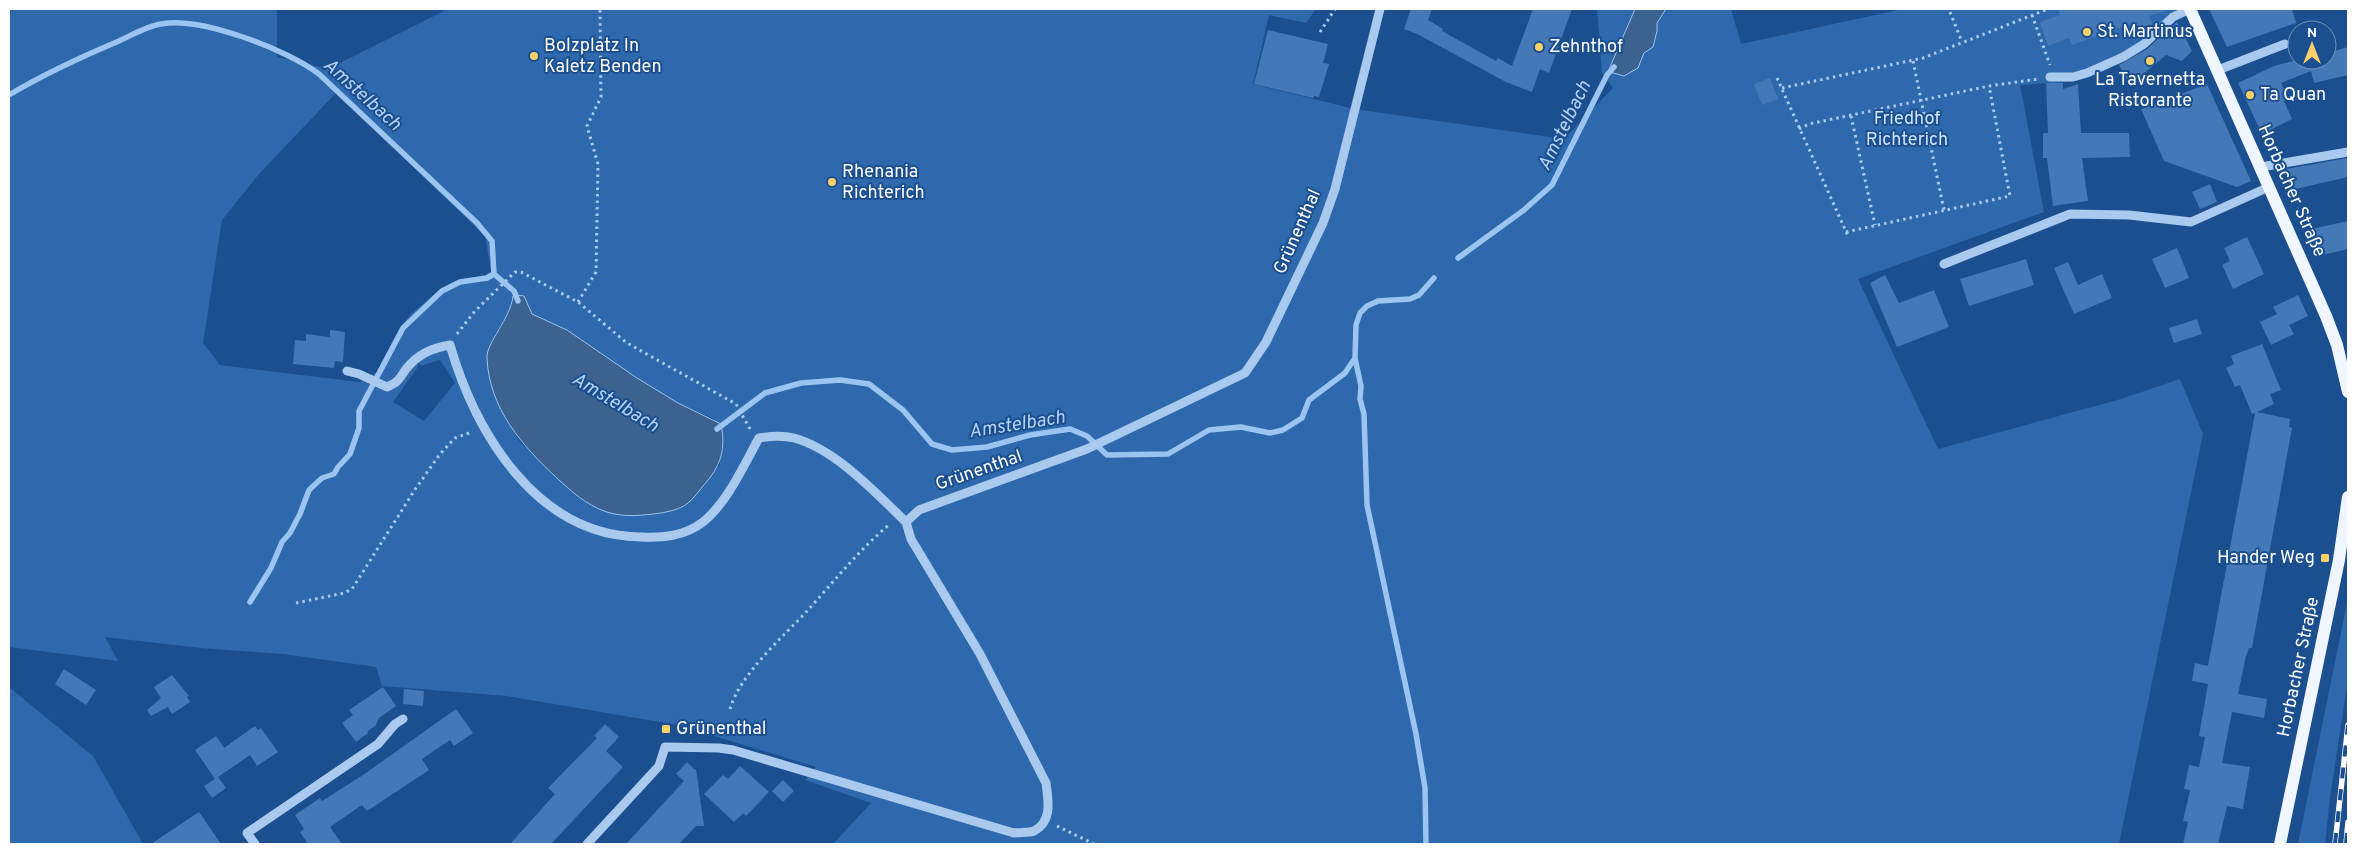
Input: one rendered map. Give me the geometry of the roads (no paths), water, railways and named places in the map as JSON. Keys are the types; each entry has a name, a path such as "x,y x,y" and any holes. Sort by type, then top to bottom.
{"main road":[{"name":"Horbacher Straße","path":"2190,9 2326,316 2337,345 2348,392"},
{"name":"Horbacher Straße","path":"2280,844 2339,560 2348,497"}],"street":[{"name":"Grünenthal","path":"906,522 919,510 1086,449 1244,373 1266,342 1323,223 1335,189 1380,9"},
{"path":"2050,77 2073,77 2123,57 2144,44 2173,17 2190,9"},
{"path":"2218,70 2285,44"},
{"path":"2261,167 2348,152"},
{"path":"1944,264 2070,214 2129,215 2190,222 2269,188"},
{"path":"347,371 387,387 398,382 407,368 420,356 432,348 450,345 458,371 483,424 509,465 524,482 557,512 611,535 672,536 702,523 725,498 759,438 777,436 805,442 835,459 906,522 911,539 980,654 1046,783 1049,806 1045,820 1034,831 1014,833 733,750 665,747 659,766 587,844"},
{"path":"255,844 247,833 378,744 395,724 403,719"}],"water":[{"path":"1635,9 1666,9 1657,23 1653,47 1644,53 1638,68 1624,76 1610,72 1610,67"},
{"path":"513,296 524,296 532,314 567,330 637,378 678,403 721,424 723,442 721,457 709,479 688,503 681,508 671,511 647,515 622,515 604,511 585,501 568,488 520,439 501,410 494,393 489,376 487,358 490,345 508,313"}],"waterway":[{"name":"Amstelbach","path":"9,95 77,60 145,29 161,24 198,25 243,37 266,46 287,55 319,74 477,223 492,241 494,274 514,291 518,301"},
{"name":"Amstelbach","path":"1458,258 1524,210 1552,185 1607,75 1614,67"},
{"path":"250,602 271,568 282,542 290,533 309,490 322,478 334,474 350,454 359,428 359,411 403,328 442,291 460,282 487,278 494,274"},
{"name":"Amstelbach","path":"717,429 765,393 801,383 840,380 869,384 903,410 932,444 952,450 987,447 1030,435 1070,429 1087,436 1107,455 1168,454 1209,430 1241,427 1270,433 1283,430 1302,418 1309,400 1345,373 1355,358 1356,325 1360,313 1367,306 1378,301 1410,299 1419,295 1434,278"},
{"path":"1355,358 1361,386 1360,399 1364,414 1367,505 1416,734 1425,788 1426,844"}],"railway":[{"path":"2335,844 2348,725"},
{"path":"2346,844 2348,822"}],"place":[{"name":"St. Martinus","path":"2087,32"},
{"name":"Zehnthof","path":"1539,47"},
{"name":"Bolzplatz In Kaletz Benden","path":"534,56"},
{"name":"La Tavernetta Ristorante","path":"2150,61"},
{"name":"Ta Quan","path":"2250,95"},
{"name":"Rhenania Richterich","path":"832,182"},
{"name":"Hander Weg","path":"2325,558"},
{"name":"Grünenthal","path":"666,729"}],"park label":[{"name":"Friedhof Richterich","path":"1907,129"}]}
